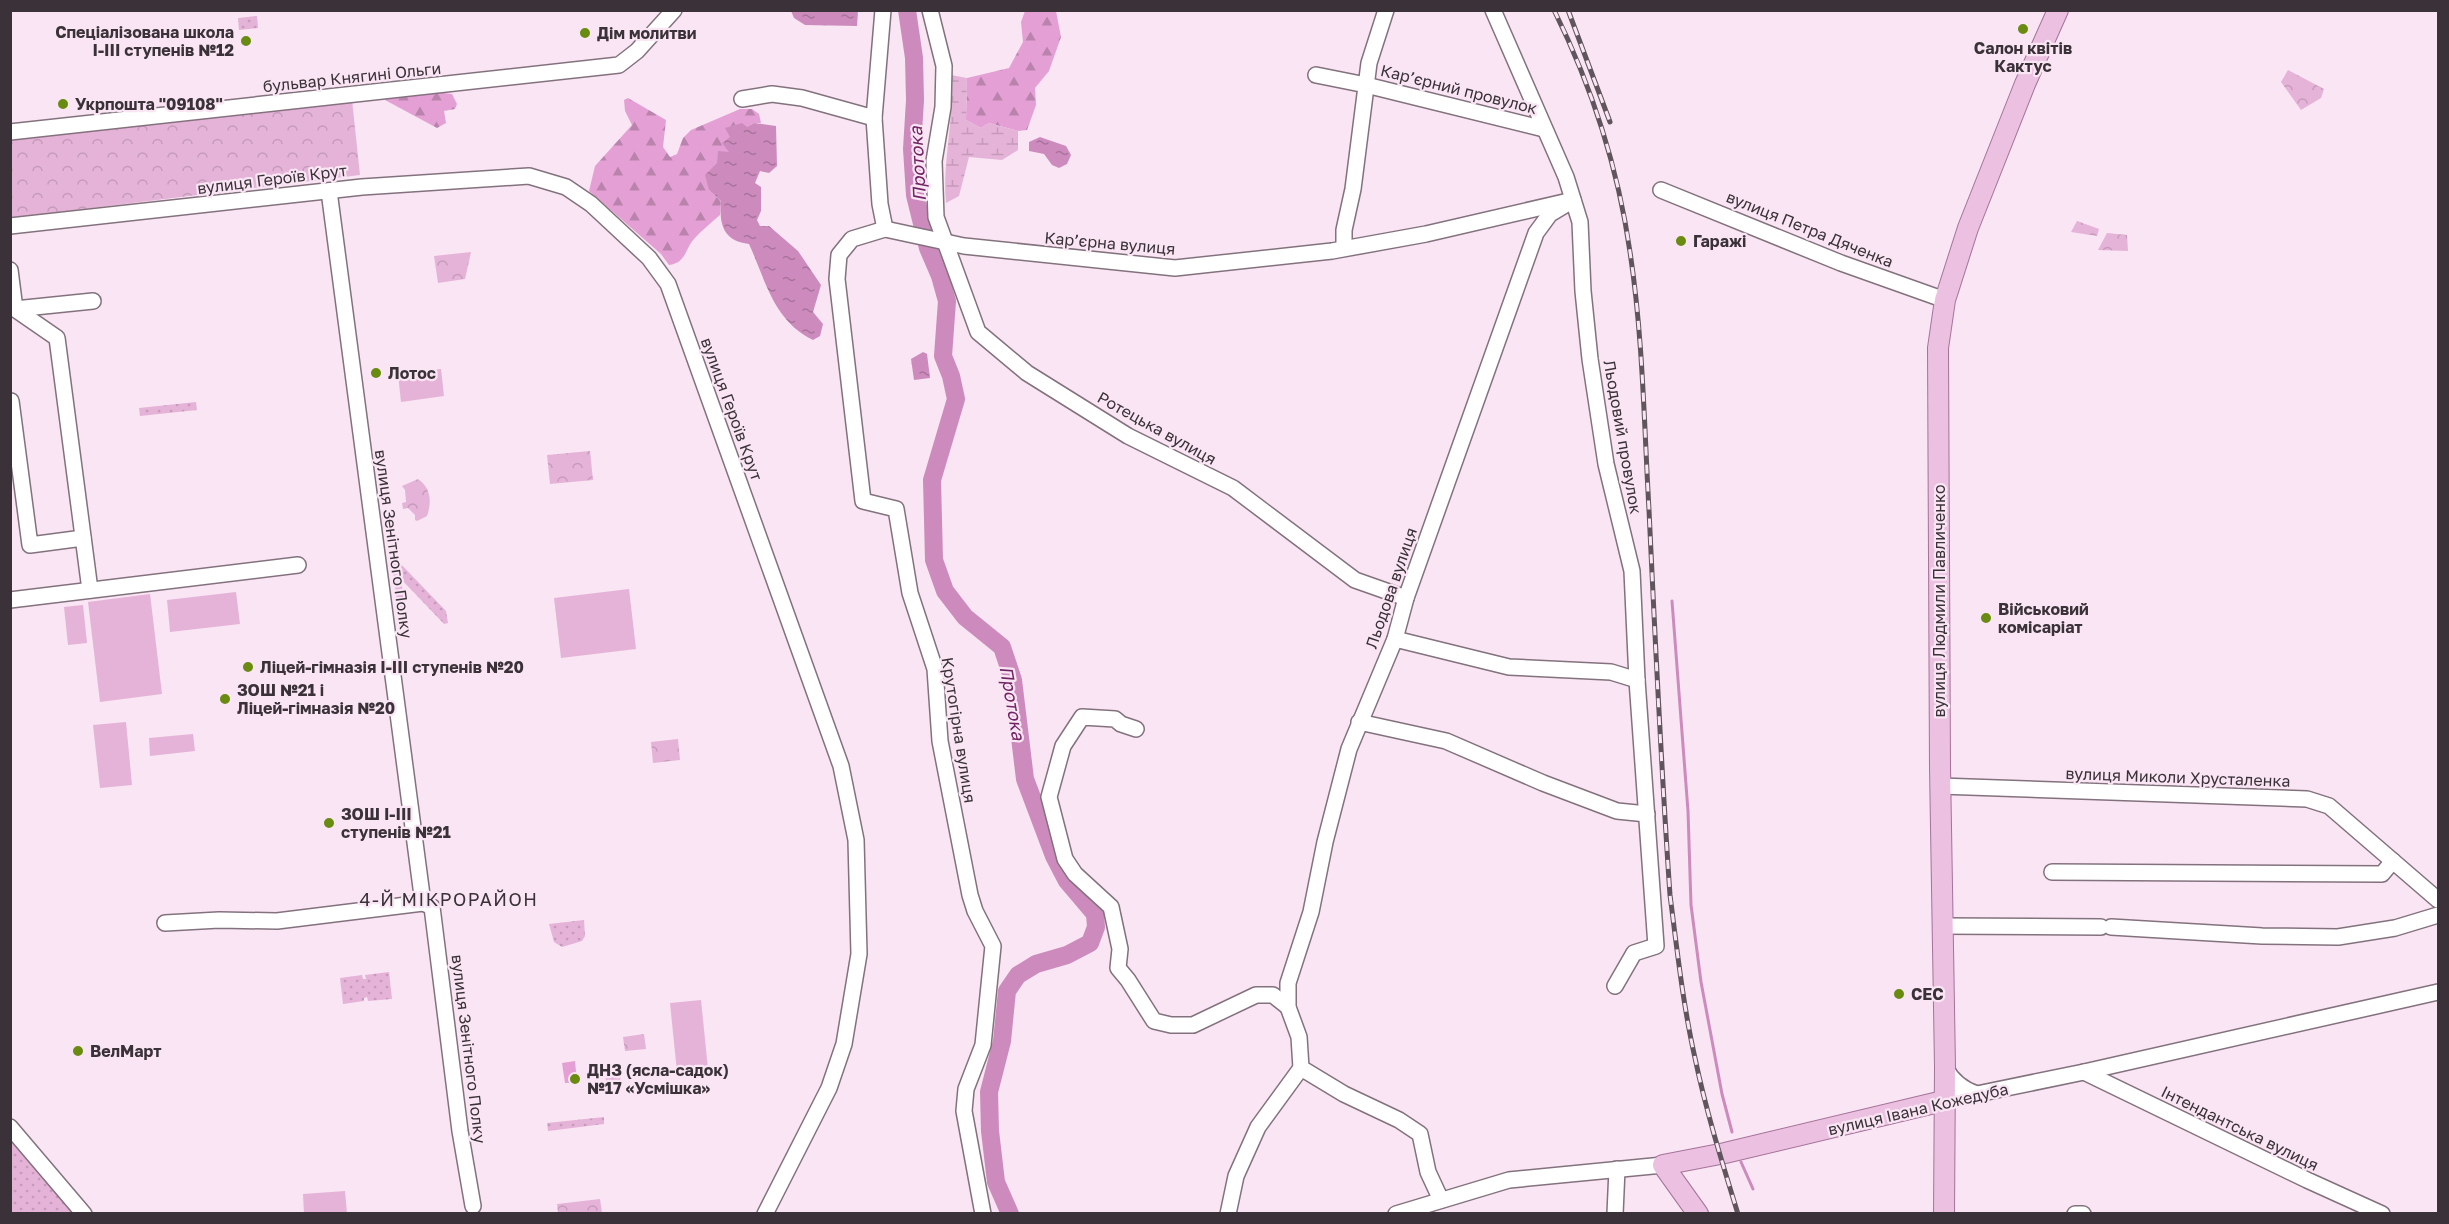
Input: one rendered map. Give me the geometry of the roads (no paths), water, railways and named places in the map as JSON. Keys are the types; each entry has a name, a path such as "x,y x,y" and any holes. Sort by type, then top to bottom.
{"main road":[{"name":"вулиця Людмили Павличенко","path":"1944,1214 1937,371 1945,300 1968,228 2021,94 2058,10"},
{"path":"1916,1107 1937,1092 1944,1073"},
{"name":"вулиця Івана Кожедуба","path":"1663,1165 1719,1155 1943,1101"},
{"path":"1916,1107 1928,1110 1936,1117 1943,1132"},
{"path":"1663,1165 1698,1214"}],"street":[{"name":"бульвар Княгині Ольги","path":"10,132 619,65 637,51 674,10"},
{"path":"883,10 874,118 880,204 885,229"},
{"path":"930,10 944,66 943,107 934,161 936,217 930,237"},
{"name":"Карʼєрний провулок","path":"1344,247 1344,230 1353,189 1372,48 1386,10"},
{"path":"1493,10 1566,177 1573,200"},
{"name":"Карʼєрний провулок","path":"1316,75 1366,84 1544,129"},
{"path":"742,99 772,94 802,98 874,118"},
{"name":"вулиця Героїв Крут","path":"10,226 329,191 529,176 566,187 591,204 650,258 668,284 841,766 856,840 859,954 844,1044 830,1088 765,1214"},
{"name":"вулиця Петра Дяченка","path":"1661,190 1842,263 1945,300"},
{"name":"вулиця Зенітного Полку","path":"329,191 423,903 432,908 436,925 460,1131 473,1206"},
{"name":"Карʼєрна вулиця","path":"885,229 964,246 1175,268 1332,251 1344,247 1426,234 1573,200"},
{"name":"Льодова вулиця","path":"1301,1068 1299,1037 1288,1007 1288,983 1311,912 1325,842 1349,749 1395,639 1406,598 1536,233 1550,214 1573,200"},
{"name":"Льодовий провулок","path":"1573,200 1580,222 1583,291 1590,359 1606,464 1632,571 1637,680 1656,946 1634,953 1616,986"},
{"name":"Крутогірна вулиця","path":"885,229 852,239 839,255 837,279 863,501 896,509 910,593 935,669 940,741 970,895 975,911 993,946 982,1045 966,1089 964,1111 982,1214"},
{"name":"Ротецька вулиця","path":"930,237 978,332 1027,373 1128,436 1233,488 1355,580 1406,598"},
{"path":"10,270 15,309 57,338 90,590"},
{"path":"15,309 93,301"},
{"path":"11,401 12,428 30,545 83,538"},
{"path":"10,600 298,565"},
{"path":"1395,639 1509,667 1611,672 1637,680"},
{"path":"1136,729 1121,724 1115,719 1082,717 1063,746 1049,797 1065,859 1075,874 1111,907 1120,950 1118,968 1154,1021 1171,1025 1193,1025 1256,996 1273,995 1288,1007"},
{"path":"1359,722 1446,741 1542,783 1617,811 1647,814"},
{"name":"вулиця Миколи Хрусталенка","path":"1940,786 2307,799 2329,806 2439,900"},
{"path":"2052,872 2382,874 2392,861"},
{"path":"165,923 219,920 277,921 423,903"},
{"path":"1941,926 2106,927 2338,938 2395,928 2439,915"},
{"name":"вулиця Івана Кожедуба","path":"1943,1101 2084,1072 2439,992"},
{"path":"1228,1214 1236,1176 1258,1127 1301,1068 1344,1094 1399,1120 1420,1134 1428,1172 1442,1200"},
{"name":"Інтендантська вулиця","path":"2084,1072 2382,1214"},
{"path":"1943,1132 1948,1116 1971,1095 1944,1073"},
{"path":"10,1127 84,1214"},
{"name":"вулиця Івана Кожедуба","path":"1396,1214 1509,1180 1663,1165"},
{"path":"1615,1214 1617,1168"},
{"path":"2075,1214 2083,1214"}],"water":[{"path":"791,11 858,11 857,26 805,25 794,18"},
{"path":"742,123 747,127 754,123 776,126 777,166 769,173 760,171 755,183 761,187 761,211 757,220 760,226 769,226 798,251 821,285 813,312 823,324 820,336 813,340 799,332 780,311 772,298 749,244 733,239 724,230 721,201 709,190 705,175 717,163 718,151 729,152 722,143 730,137 725,128"},
{"path":"1040,137 1066,146 1071,155 1067,164 1059,168 1052,165 1044,154 1029,151 1029,142"},
{"path":"923,352 927,354 930,378 914,380 911,359"}],"waterway":[{"name":"Протока","path":"907,10 914,58 915,100 912,149 915,195 928,248 940,276 947,301 943,356 951,376 956,399 932,480 934,560 945,591 965,617 1002,647 1013,680 1025,779 1054,856 1067,881 1095,914 1096,927 1090,943 1067,955 1036,964 1018,975 1007,991 1002,1041 989,1092 990,1131 996,1182 1010,1214"},
{"path":"1672,601 1688,811 1691,905 1701,982 1722,1094 1732,1132"},
{"path":"1741,1162 1753,1189"}],"railway":[{"path":"1554,10 1580,68 1602,128 1611,159 1630,252 1638,316 1670,895 1695,1058 1709,1117 1738,1214"},
{"path":"1568,10 1610,122"}],"place":[{"name":"Салон квітів Кактус","path":"2023,29"},
{"name":"Дім молитви","path":"585,33"},
{"name":"Спеціалізована школа І-ІІІ ступенів №12","path":"246,41"},
{"name":"Укрпошта \"09108\"","path":"63,104"},
{"name":"Гаражі","path":"1681,241"},
{"name":"Лотос","path":"376,373"},
{"name":"Військовий комісаріат","path":"1986,618"},
{"name":"Ліцей-гімназія I-III ступенів №20","path":"248,667"},
{"name":"ЗОШ №21 і Ліцей-гімназія №20","path":"225,699"},
{"name":"ЗОШ І-ІІІ ступенів №21","path":"329,823"},
{"name":"СЕС","path":"1899,994"},
{"name":"ВелМарт","path":"78,1051"},
{"name":"ДНЗ (ясла-садок) №17 «Усмішка»","path":"575,1079"}],"district":[{"name":"4-Й МІКРОРАЙОН","path":"449,899"}]}
